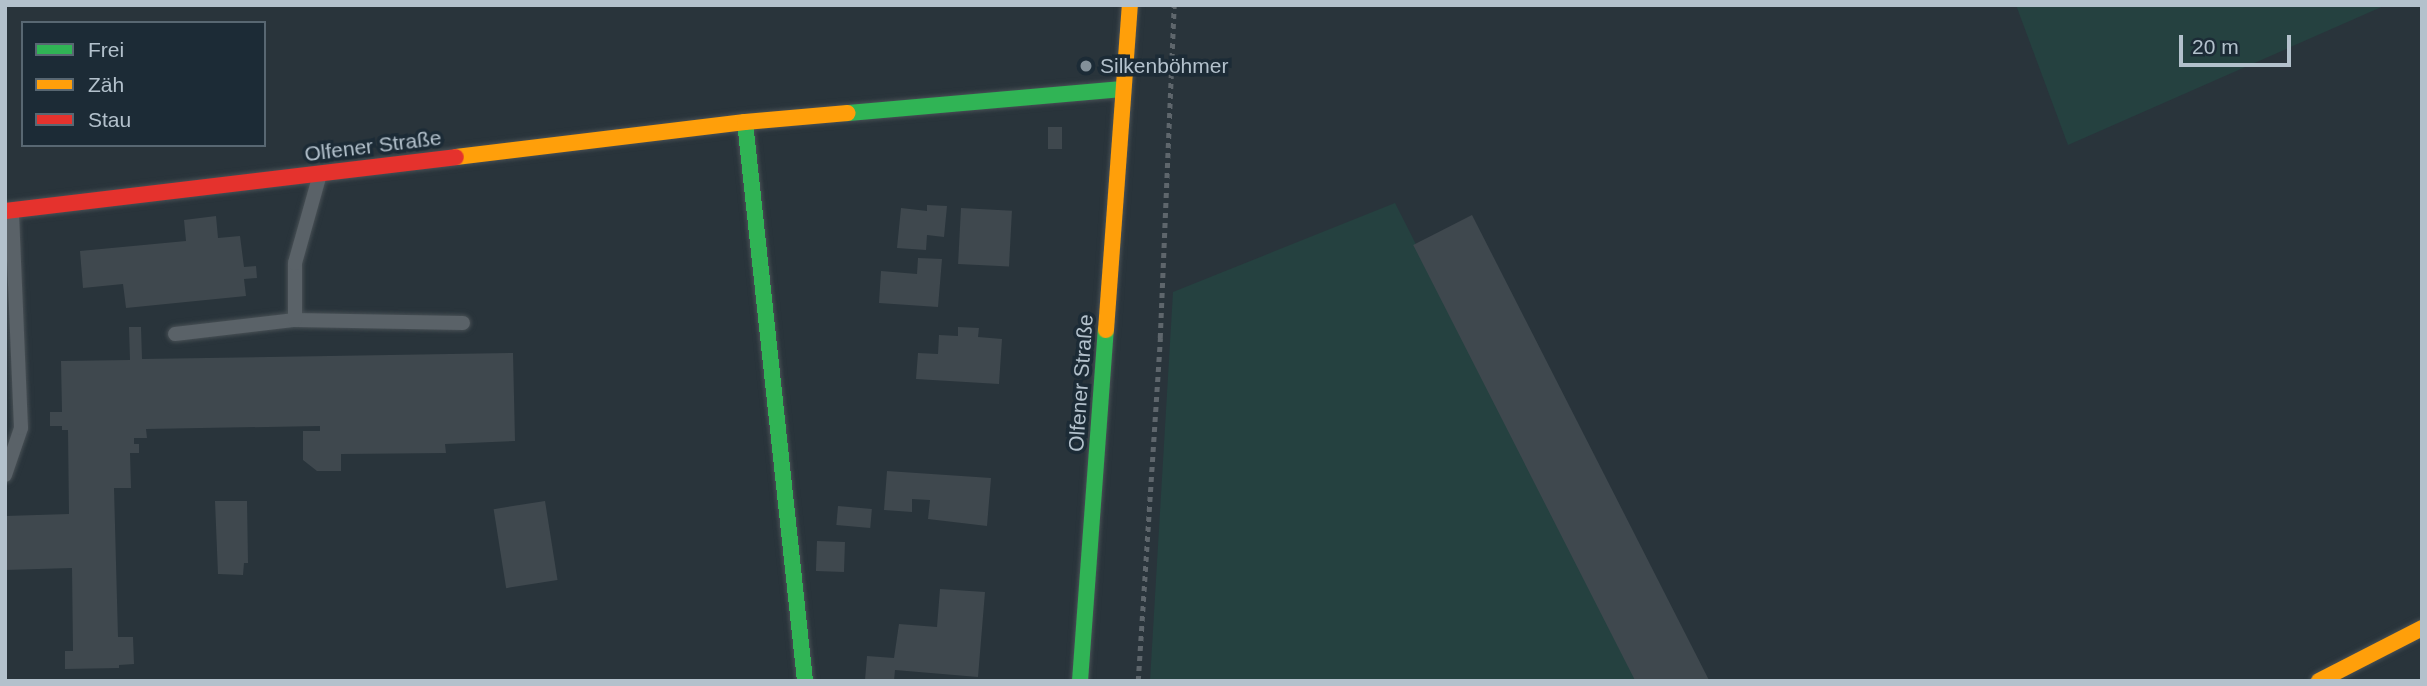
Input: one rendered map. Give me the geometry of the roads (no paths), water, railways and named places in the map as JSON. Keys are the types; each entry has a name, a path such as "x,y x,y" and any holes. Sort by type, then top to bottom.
{"street":[{"name":"Olfener Straße","path":"1080,681 1130,5"},
{"name":"Olfener Straße","path":"9,211 745,122 1124,89"},
{"path":"745,122 805,681"},
{"path":"2319,681 2422,628"}],"lane":[{"path":"295,320 295,263 321,173"},
{"path":"5,475 21,428 9,211"},
{"path":"175,334 295,320 463,323"}],"place":[{"name":"Silkenböhmer","path":"1086,66"}]}
